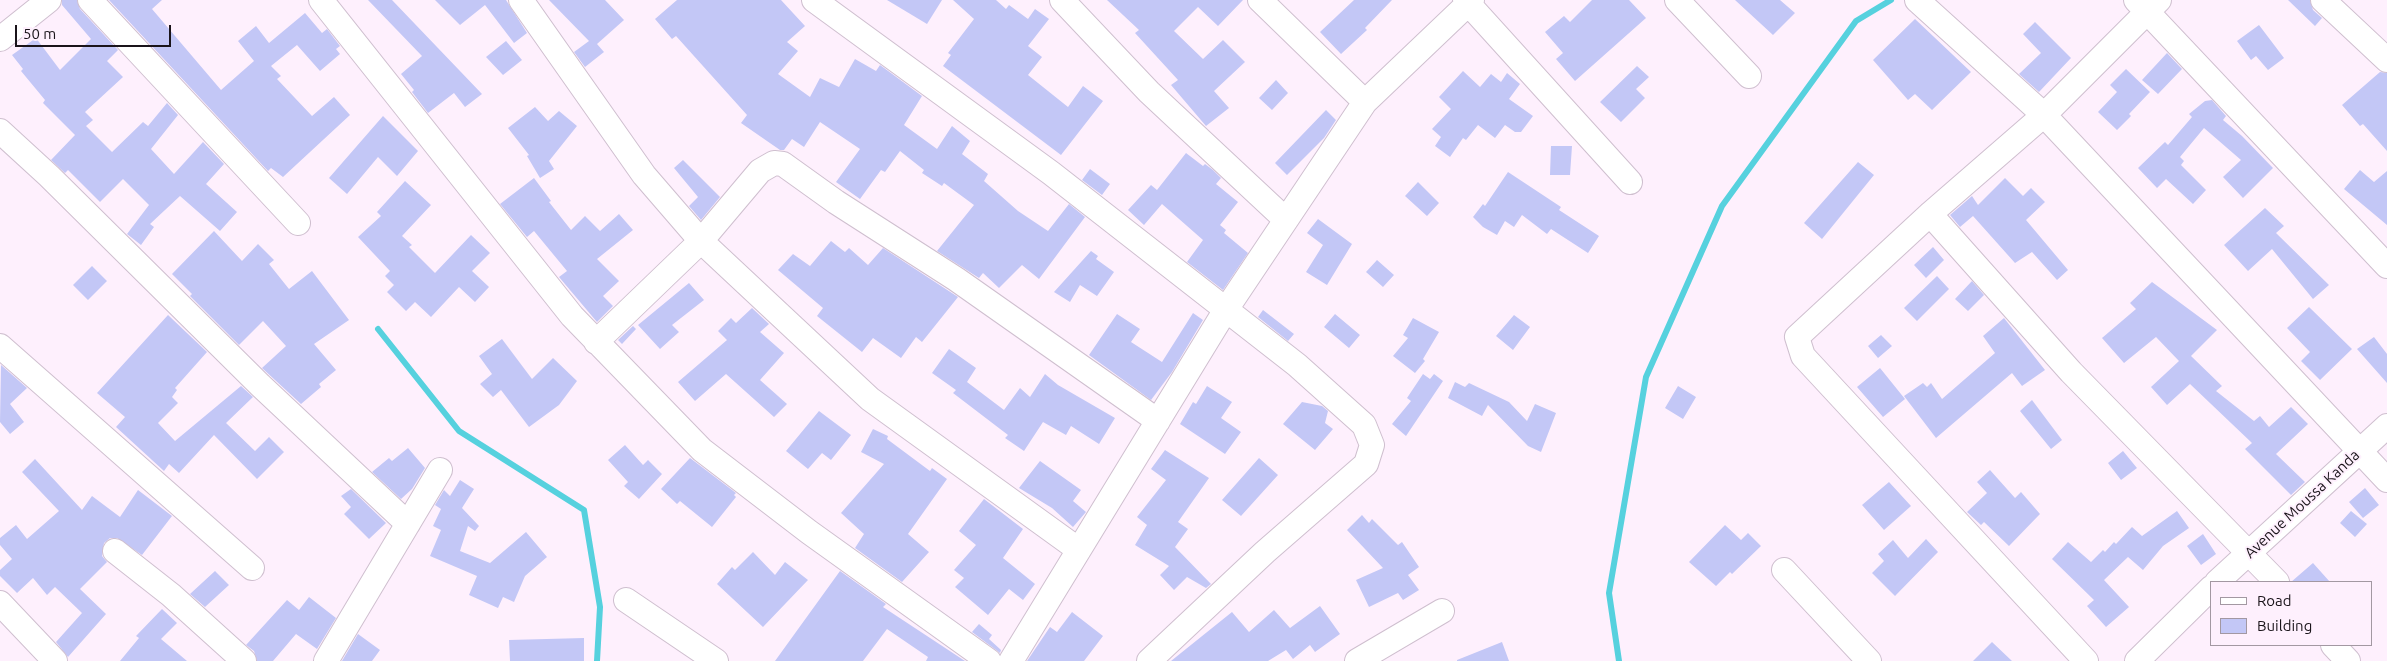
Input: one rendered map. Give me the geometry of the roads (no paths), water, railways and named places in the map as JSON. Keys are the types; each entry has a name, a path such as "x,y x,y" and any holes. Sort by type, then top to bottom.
{"street":[{"path":"0,39 49,0"},
{"path":"90,0 298,223"},
{"path":"320,0 502,231 572,316 702,450 810,532 989,661"},
{"path":"521,0 644,175 701,241 870,399 1079,550"},
{"path":"814,0 1051,173 1225,311 1297,365 1364,425 1372,445 1366,464 1265,552 1148,661"},
{"path":"1062,0 1149,92 1286,220"},
{"path":"1260,0 1365,102"},
{"path":"1677,0 1750,76"},
{"path":"1917,0 2044,115 2387,480"},
{"path":"2323,0 2387,60"},
{"path":"1011,661 1225,311 1365,102 1468,1 1630,182"},
{"path":"2086,661 1803,356 1797,337 1930,214 2044,115 2147,4 2387,266"},
{"path":"0,131 49,176 260,385 408,524"},
{"path":"596,342 701,241 760,171 774,163 783,164 836,202 956,279 1158,421"},
{"path":"1930,214 2071,372 2250,552 2276,581"},
{"path":"0,346 252,568"},
{"name":"Avenue Moussa Kanda","path":"2218,581 2387,426"},
{"path":"326,661 440,470"},
{"path":"114,552 171,596 244,661"},
{"path":"1784,570 1870,661"},
{"path":"2137,661 2210,589"},
{"path":"626,600 716,661"},
{"path":"0,603 55,661"},
{"path":"1357,661 1442,611"},
{"path":"2334,646 2348,661"}],"waterway":[{"path":"1619,661 1609,593 1646,377 1722,206 1856,21 1891,0"},
{"path":"378,329 459,431 584,510 600,607 597,661"}]}
